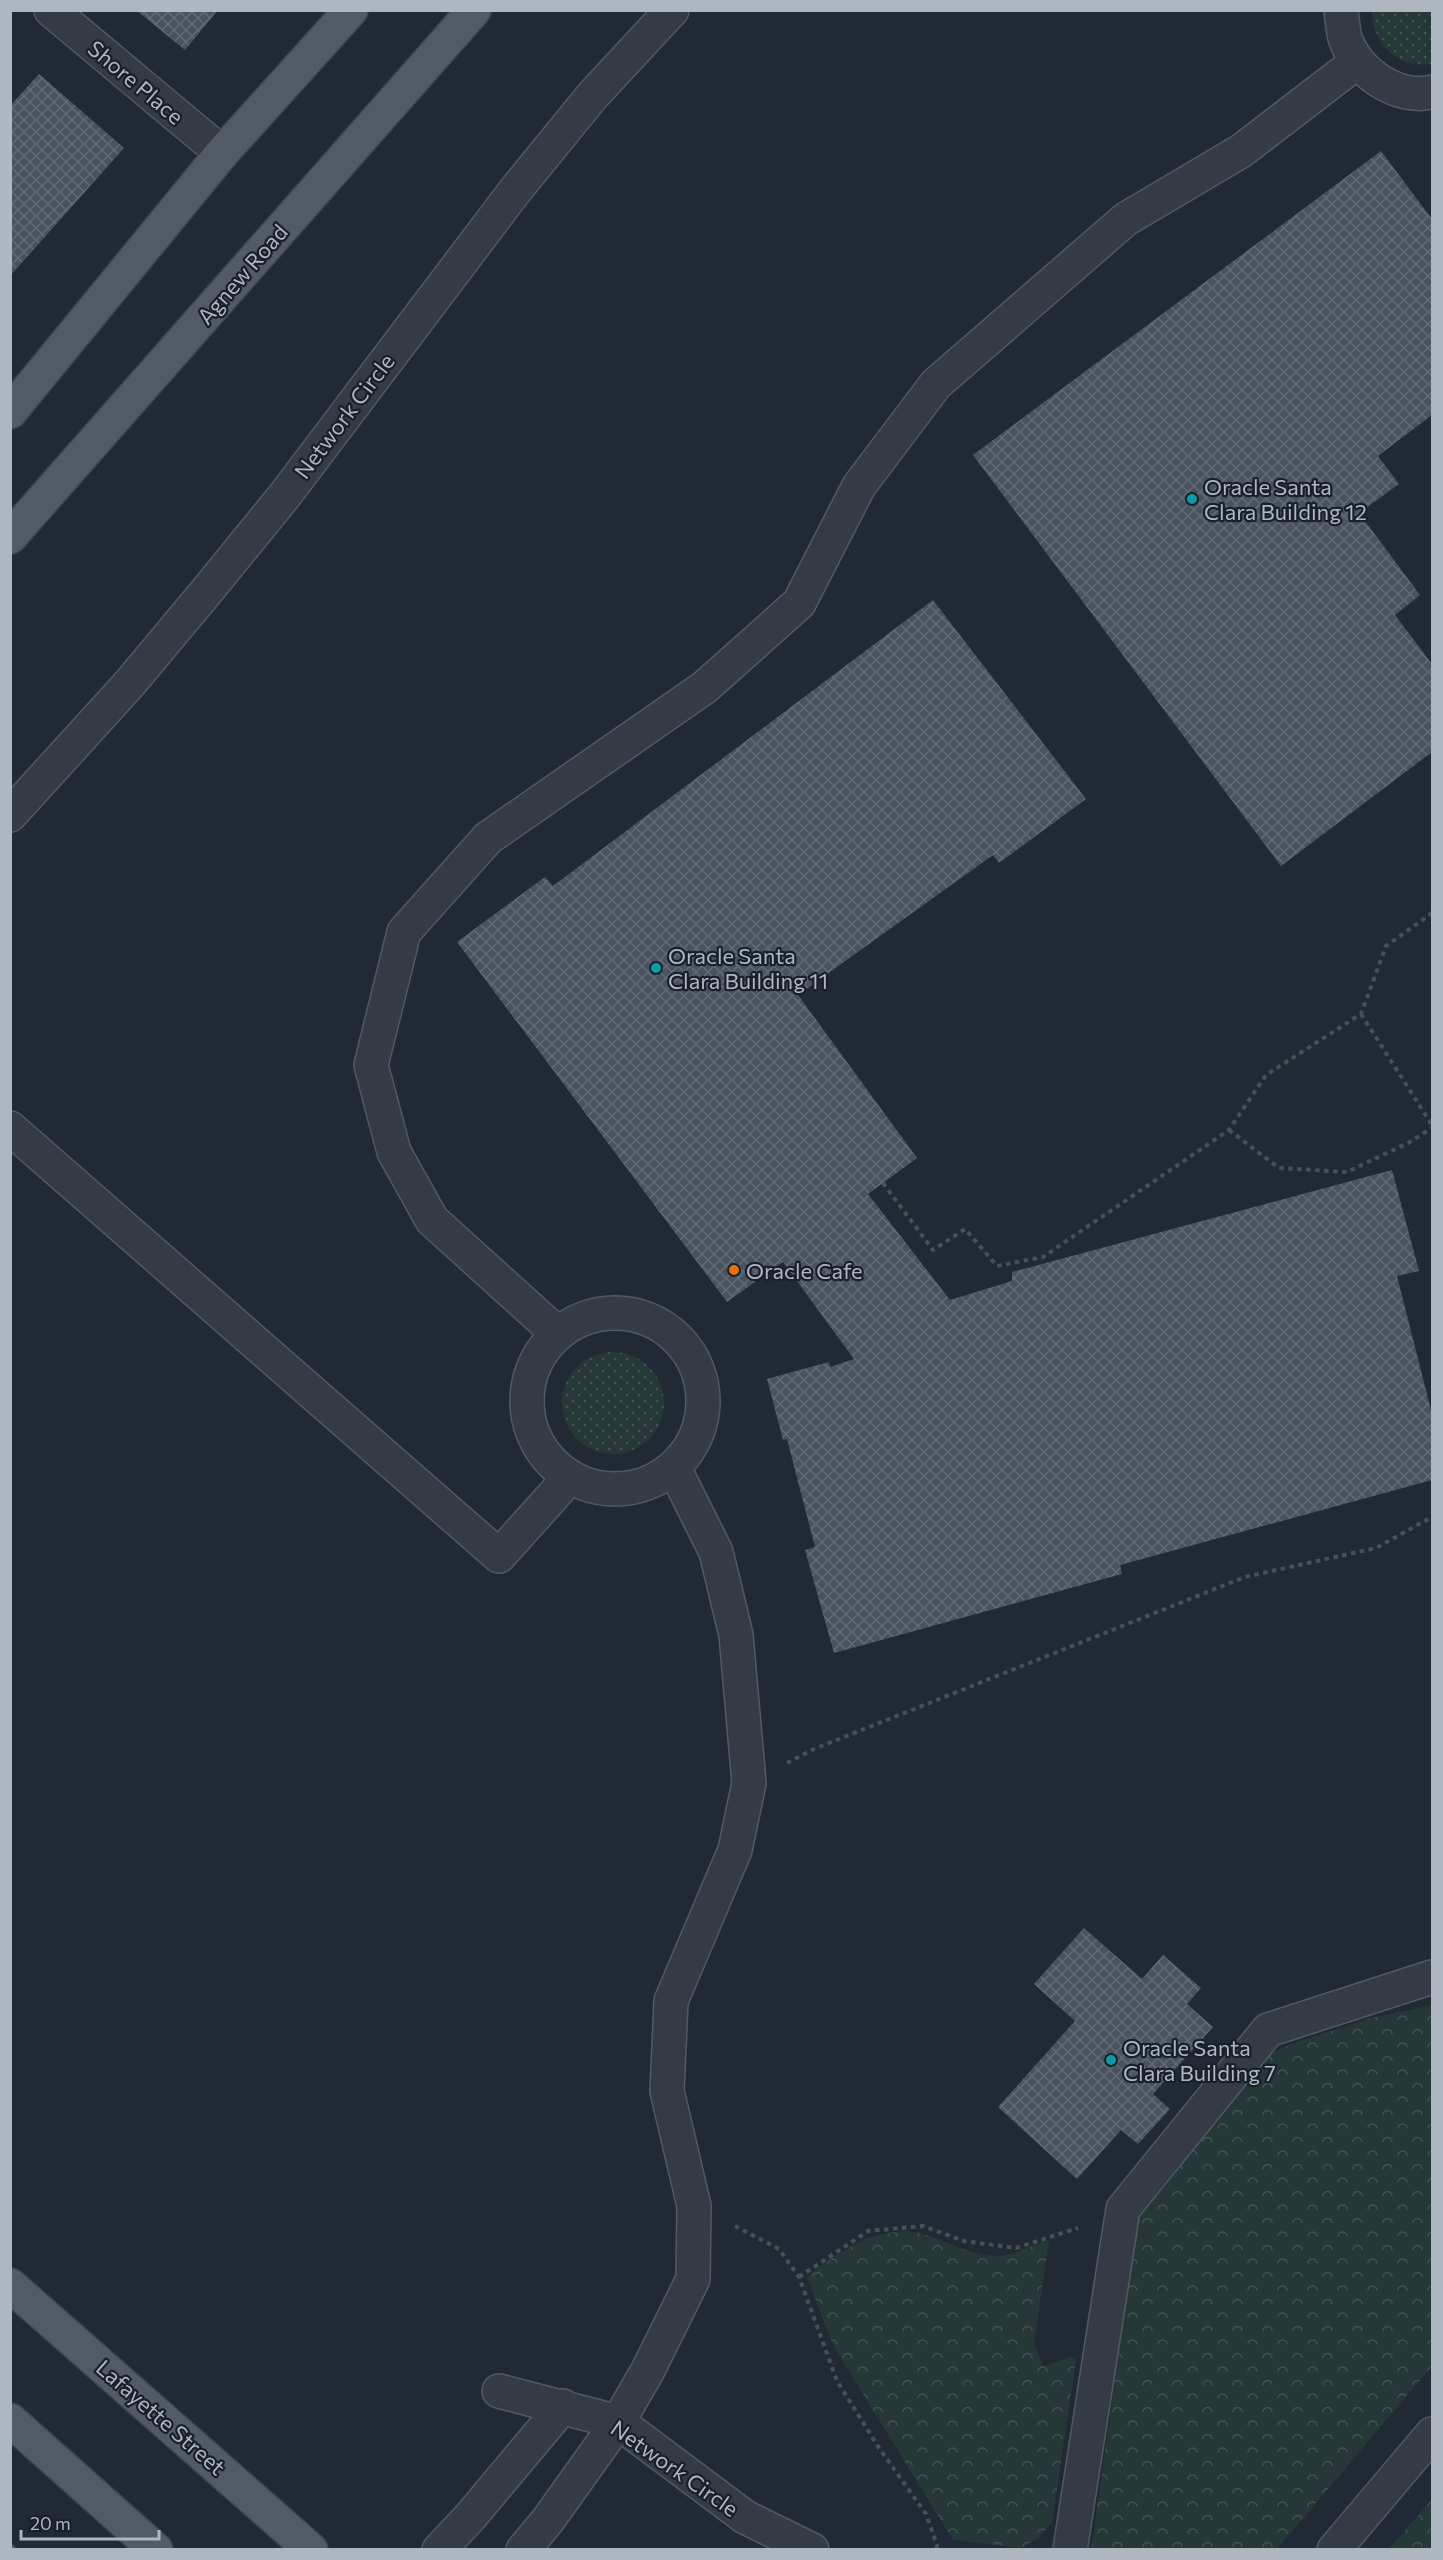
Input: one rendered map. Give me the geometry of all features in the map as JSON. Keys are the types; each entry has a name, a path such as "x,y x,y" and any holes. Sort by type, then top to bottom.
{"main road":[{"path":"10,412 222,153 351,10"},
{"name":"Agnew Road","path":"10,537 474,10"},
{"name":"Lafayette Street","path":"10,2285 311,2550"},
{"path":"10,2420 156,2550"}],"lane":[{"name":"Shore Place","path":"51,10 222,153"},
{"name":"Network Circle","path":"10,815 130,683 198,601 285,495 514,192 593,96 672,10"},
{"path":"1341,10 1345,37 1357,62 1376,79 1399,90 1432,92"},
{"path":"557,1333 432,1220 394,1152 371,1065 404,933 488,838 705,687 799,603 859,486 936,384 1126,219 1241,151 1357,62"},
{"path":"10,1128 499,1556 569,1478"},
{"path":"608,1312 636,1315 661,1325 683,1343 700,1375 704,1393 702,1421 692,1446 674,1468 650,1483 623,1490 595,1488 569,1478 548,1460 533,1436 526,1408 529,1380 539,1354 557,1333 581,1319 608,1312"},
{"path":"523,2550 548,2520 618,2422 648,2370 693,2279 694,2206 668,2091 672,2001 735,1850 749,1783 736,1635 719,1562 674,1468"},
{"path":"1070,2550 1123,2210 1268,2030 1432,1977"},
{"name":"Network Circle","path":"500,2391 618,2422 745,2517 812,2550"},
{"path":"439,2550 470,2517 563,2406"},
{"path":"1334,2550 1432,2434"}],"path":[{"path":"884,1183 933,1250 965,1229 997,1266 1043,1257 1229,1130 1266,1075 1361,1014 1386,946 1432,913"},
{"path":"1229,1130 1279,1168 1347,1172 1408,1143 1432,1127 1361,1014"},
{"path":"749,1783 814,1749 1245,1577 1376,1548 1432,1517"},
{"path":"694,2206 778,2249 799,2277 837,2381 879,2448 926,2514 937,2545 936,2550"},
{"path":"799,2277 868,2231 923,2226 964,2241 1016,2248 1092,2224 1123,2210"}],"green space":[{"path":"1372,11 1432,11 1432,64 1420,65 1408,62 1389,52 1377,34"},
{"path":"613,1352 642,1360 656,1374 664,1403 656,1432 642,1446 613,1454 584,1446 570,1432 562,1403 570,1374 584,1360"},
{"path":"1432,2005 1432,2366 1277,2549 1091,2550 1138,2217 1146,2196 1270,2054 1291,2044 1371,2018"},
{"path":"907,2231 929,2236 973,2252 996,2256 1016,2252 1049,2240 1034,2343 1043,2366 1071,2357 1076,2360 1052,2523 1038,2538 1021,2548 953,2540 834,2347 807,2278 828,2261 867,2238"},
{"path":"1432,2499 1432,2549 1389,2549"}],"building":[{"path":"136,10 218,10 185,50"},
{"path":"39,74 124,148 10,276 10,106"},
{"name":"Oracle Santa Clara Building 12","path":"1381,151 1432,219 1432,415 1378,456 1399,484 1359,513 1420,595 1395,615 1432,664 1432,752 1281,866 973,455"},
{"path":"933,600 1086,799 999,863 993,855 798,995 917,1158 868,1194 950,1300 1012,1281 1012,1272 1392,1170 1419,1271 1397,1276 1432,1414 1432,1480 1120,1565 1122,1574 834,1653 805,1550 815,1547 787,1439 783,1440 767,1379 829,1362 830,1367 854,1359 783,1262 727,1302 457,942 545,877 553,886"},
{"name":"Oracle Santa Clara Building 7","path":"1084,1928 1142,1979 1163,1955 1201,1988 1187,2004 1213,2027 1153,2094 1170,2109 1138,2144 1121,2130 1077,2179 998,2107 1075,2021 1034,1984"}],"railway":[{"path":"10,2545 15,2550"}],"place":[{"name":"Oracle Santa Clara Building 12","path":"1192,499"},
{"name":"Oracle Santa Clara Building 11","path":"656,968"},
{"name":"Oracle Cafe","path":"734,1270"},
{"name":"Oracle Santa Clara Building 7","path":"1111,2060"}]}
